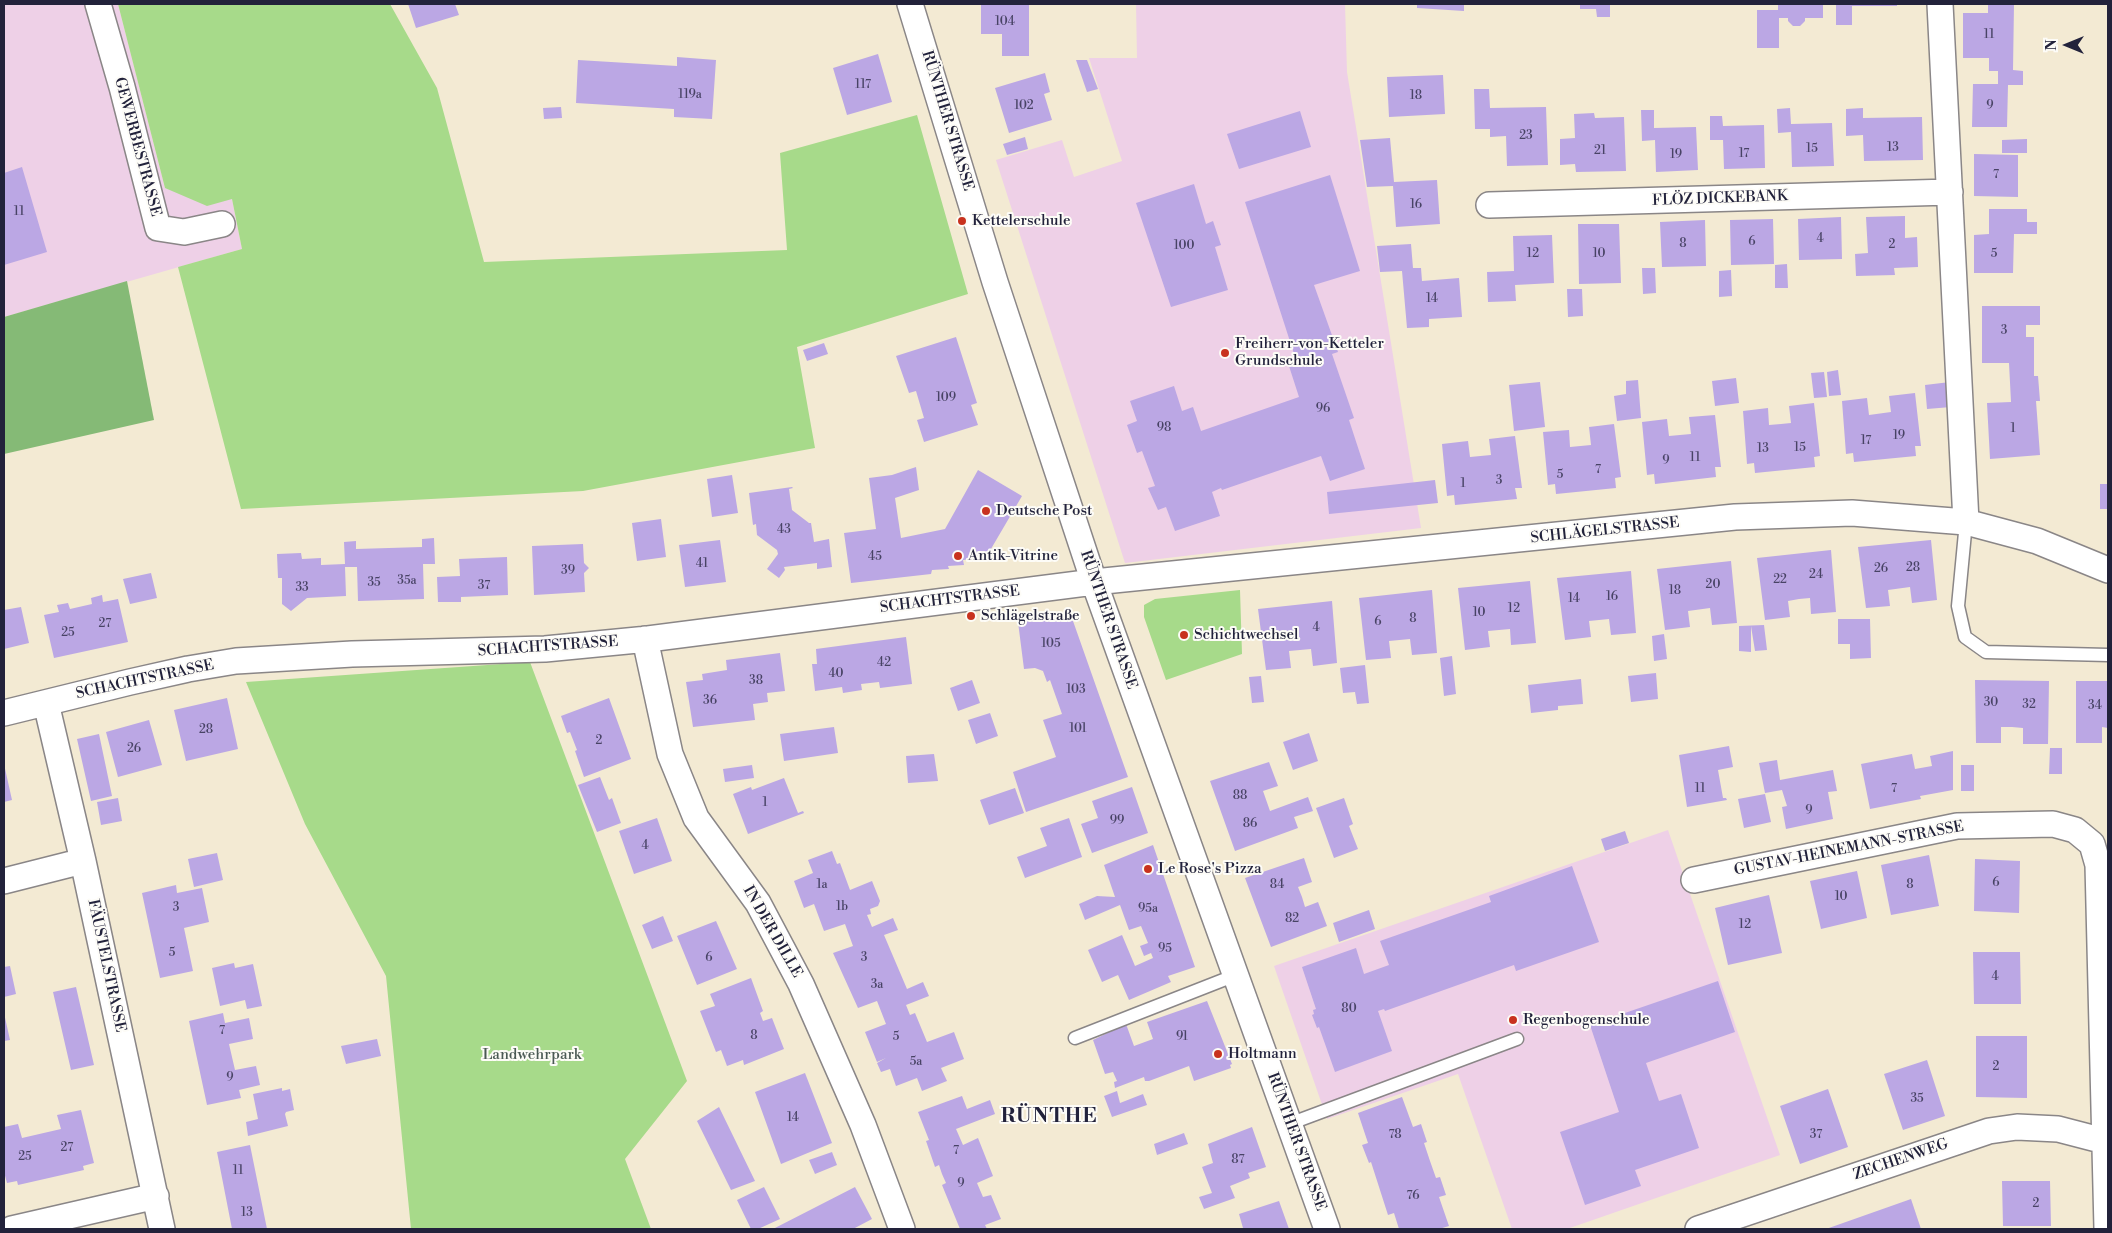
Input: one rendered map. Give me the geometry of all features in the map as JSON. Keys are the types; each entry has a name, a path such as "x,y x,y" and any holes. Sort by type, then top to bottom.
{"street":[{"name":"GEWERBESTRASSE","path":"98,4 122,87 158,228 184,232 222,224"},
{"name":"RÜNTHER STRASSE","path":"910,4 995,282 1094,582 1327,1229"},
{"path":"1940,4 1966,522"},
{"name":"FLÖZ DICKEBANK","path":"1489,205 1950,192"},
{"name":"SCHLÄGELSTRASSE","path":"1094,582 1735,517 1852,513 1966,522 2037,541 2108,570"},
{"name":"SCHACHTSTRASSE","path":"4,713 188,669 236,661 352,654 545,650 1094,582"},
{"name":"IN DER DILLE","path":"645,639 670,754 696,818 758,903 802,984 863,1125 902,1229"},
{"name":"FÄUSTELSTRASSE","path":"46,703 83,861 162,1229"},
{"name":"GUSTAV-HEINEMANN-STRASSE","path":"1694,880 1957,826 2053,824 2075,830 2092,844 2098,865 2107,1229"},
{"path":"4,881 83,861"},
{"name":"ZECHENWEG","path":"1698,1229 1989,1131 2017,1127 2058,1129 2106,1141"},
{"path":"12,1229 156,1196"}],"lane":[{"path":"1966,522 1958,606 1966,637 1986,652 2108,655"},
{"path":"1075,1038 1236,975"},
{"path":"1289,1124 1517,1039"}],"shaded area":[{"path":"4,4 118,4 165,188 232,199 242,249 4,317"},
{"name":"Freiherr-von-Ketteler Grundschule","path":"1136,4 1345,4 1347,72 1421,528 1125,563 996,160 1062,140 1074,177 1122,161 1089,58 1137,58"},
{"name":"Regenbogenschule","path":"1668,830 1780,1155 1567,1229 1512,1229 1458,1074 1327,1119 1274,966"}],"green space":[{"path":"118,4 390,4 437,88 484,262 787,250 780,153 917,115 968,294 797,347 815,448 583,491 241,509 178,267 242,249 232,199 207,206 165,188"},
{"path":"127,281 154,420 4,454 4,317"},
{"path":"1240,590 1242,654 1166,680 1144,617 1144,605 1155,599"},
{"name":"Landwehrpark","path":"530,662 687,1081 625,1159 651,1229 411,1229 386,976 305,824 246,682"}],"building":[{"path":"408,4 455,4 459,15 416,28"},
{"path":"981,4 1029,4 1029,56 1002,56 1002,34 981,34"},
{"path":"1417,4 1464,4 1464,11 1417,8"},
{"path":"1580,4 1610,4 1610,17 1597,17 1596,9 1580,9"},
{"path":"1778,4 1823,4 1823,18 1805,18 1805,21 1800,26 1793,26 1788,21 1788,18 1779,18 1779,48 1757,48 1757,10 1778,10"},
{"path":"1836,4 1897,4 1897,6 1852,6 1852,25 1836,25"},
{"path":"1988,4 2014,4 2013,70 2023,71 2023,85 2008,85 2007,127 1972,127 1973,84 1998,84 1998,71 1989,71 1989,58 1963,58 1963,13 1988,13"},
{"path":"878,54 892,102 847,115 833,68"},
{"path":"677,57 716,60 712,119 674,117 674,109 576,103 578,60 677,66"},
{"path":"1076,60 1087,60 1098,89 1087,92"},
{"path":"1045,73 1050,92 1044,94 1052,120 1009,133 995,88"},
{"path":"1443,75 1445,114 1389,117 1387,77"},
{"path":"1474,89 1489,89 1490,108 1546,107 1548,165 1507,166 1506,136 1490,137 1490,129 1475,129"},
{"path":"561,107 562,118 544,119 543,108"},
{"path":"1790,108 1791,124 1832,123 1834,166 1792,167 1791,132 1778,133 1777,109"},
{"path":"1863,108 1863,118 1922,117 1923,160 1864,161 1863,135 1846,136 1846,109"},
{"path":"1641,110 1654,110 1654,128 1696,127 1698,170 1656,172 1655,140 1642,141"},
{"path":"1300,111 1311,147 1239,169 1227,134"},
{"path":"1594,113 1595,118 1624,117 1626,171 1576,172 1575,164 1560,165 1560,139 1575,138 1574,114"},
{"path":"1710,116 1722,116 1723,126 1764,125 1765,168 1724,169 1723,140 1710,140"},
{"path":"1025,137 1028,149 1007,155 1003,144"},
{"path":"1390,138 1394,182 1437,180 1440,224 1396,227 1393,186 1367,187 1360,140"},
{"path":"2027,139 2027,153 2002,153 2002,140"},
{"path":"1974,154 2018,155 2018,197 1974,196"},
{"path":"22,167 47,252 4,265 4,173"},
{"path":"1330,175 1360,271 1314,285 1338,352 1332,354 1354,418 1349,420 1365,469 1330,481 1321,456 1222,490 1221,488 1212,492 1220,516 1175,531 1166,507 1158,510 1148,488 1155,486 1142,451 1137,453 1127,425 1137,421 1130,401 1174,386 1182,411 1193,407 1201,431 1299,397 1288,363 1296,360 1245,202"},
{"path":"1194,184 1206,224 1213,221 1221,245 1215,247 1228,290 1171,307 1136,203"},
{"path":"1989,209 2027,209 2027,222 2037,222 2037,234 2014,234 2013,273 1974,273 1974,235 1989,234"},
{"path":"1905,216 1905,238 1917,237 1918,267 1894,268 1895,275 1856,276 1855,254 1868,253 1866,217"},
{"path":"1841,217 1842,259 1799,260 1798,219"},
{"path":"1773,219 1774,264 1731,265 1730,220"},
{"path":"1705,220 1706,266 1662,267 1660,222"},
{"path":"1578,224 1619,224 1621,283 1579,284"},
{"path":"1552,235 1554,283 1515,285 1516,301 1488,302 1487,272 1514,271 1513,236"},
{"path":"1411,244 1413,268 1421,268 1422,281 1459,278 1462,317 1429,319 1429,327 1407,328 1402,271 1380,272 1377,246"},
{"path":"1787,264 1788,288 1775,288 1775,265"},
{"path":"1642,268 1655,268 1656,293 1643,294"},
{"path":"1731,270 1732,296 1719,297 1719,271"},
{"path":"1567,289 1582,289 1583,316 1568,317"},
{"path":"1982,306 2040,306 2040,325 2026,325 2026,337 2034,337 2034,376 2038,376 2040,401 2036,401 2040,455 1990,459 1987,403 2011,402 2009,363 1982,363"},
{"path":"956,337 977,403 971,405 978,425 924,442 917,420 924,418 916,391 909,393 896,356"},
{"path":"824,343 828,354 807,361 803,350"},
{"path":"1838,370 1841,395 1829,396 1827,372"},
{"path":"1824,372 1827,397 1814,398 1811,373"},
{"path":"1736,378 1739,403 1715,406 1712,381"},
{"path":"1638,380 1641,418 1617,421 1614,396 1626,394 1626,381"},
{"path":"1540,382 1545,427 1514,431 1509,385"},
{"path":"1950,382 1951,407 1927,409 1925,385"},
{"path":"1915,393 1921,446 1915,446 1916,456 1854,462 1853,453 1846,454 1842,401 1867,398 1869,415 1891,412 1889,396"},
{"path":"1814,403 1820,456 1814,457 1815,467 1755,473 1754,463 1747,464 1743,411 1768,408 1769,425 1791,423 1789,406"},
{"path":"1715,415 1721,467 1715,467 1716,477 1655,484 1654,474 1647,475 1642,422 1667,419 1669,436 1691,434 1689,417"},
{"path":"1614,424 1621,477 1615,478 1616,488 1556,494 1555,484 1548,485 1543,432 1569,430 1570,447 1591,445 1589,427"},
{"path":"1515,436 1522,488 1515,488 1517,499 1455,505 1454,495 1447,496 1442,444 1468,441 1470,457 1491,455 1489,439"},
{"path":"916,467 919,490 895,498 901,538 945,529 978,470 1022,496 988,554 986,552 982,559 963,560 964,565 948,566 949,569 932,570 931,574 851,583 844,533 876,529 869,478 892,475"},
{"path":"732,475 738,513 712,517 707,479"},
{"path":"1435,480 1438,503 1329,514 1327,492"},
{"path":"2100,484 2108,484 2108,509 2100,509"},
{"path":"792,487 789,489 792,510 811,523 814,542 829,539 832,567 817,569 817,563 784,567 785,570 779,578 767,569 778,554 777,550 757,535 756,524 753,525 749,493"},
{"path":"661,519 666,557 637,561 632,523"},
{"path":"434,538 435,564 423,564 424,599 358,601 357,567 345,567 346,596 307,598 291,611 282,604 282,578 278,578 277,554 301,553 302,559 321,558 321,565 345,564 344,542 356,541 356,549 422,547 422,539"},
{"path":"720,540 726,582 685,587 679,545"},
{"path":"1931,540 1937,600 1912,603 1910,587 1888,590 1890,606 1866,608 1858,547"},
{"path":"583,544 584,563 589,568 584,573 585,592 534,595 532,546"},
{"path":"1831,550 1836,612 1811,614 1810,598 1799,599 1788,601 1790,617 1765,620 1757,558"},
{"path":"507,557 508,595 461,597 461,602 438,602 437,577 460,576 459,559"},
{"path":"1731,561 1737,623 1712,625 1710,608 1688,611 1690,627 1665,630 1657,569"},
{"path":"1631,571 1636,633 1611,635 1609,619 1589,621 1591,637 1565,640 1557,578"},
{"path":"151,573 157,598 130,604 123,579"},
{"path":"1530,581 1536,643 1511,645 1510,629 1488,631 1490,647 1465,650 1458,588"},
{"path":"1432,590 1437,653 1412,655 1410,639 1389,641 1391,658 1366,660 1359,598"},
{"path":"102,595 103,602 118,599 128,642 54,658 44,615 59,612 57,605 68,603 70,609 92,604 91,598"},
{"path":"1332,601 1337,663 1313,666 1311,649 1289,651 1291,668 1266,670 1258,609"},
{"path":"21,607 29,643 4,649 4,610"},
{"path":"1064,616 1073,621 1128,777 1026,812 1013,772 1056,757 1043,720 1062,714 1050,680 1047,682 1043,671 1035,668 1024,669 1018,622"},
{"path":"1838,619 1870,619 1871,658 1850,659 1850,644 1838,644"},
{"path":"1764,625 1767,650 1755,651 1751,626 1751,652 1739,651 1739,626"},
{"path":"1664,634 1667,659 1654,661 1652,636"},
{"path":"906,637 912,684 880,688 879,682 861,684 862,690 843,693 842,687 815,691 812,664 817,664 816,649"},
{"path":"780,653 785,691 767,693 768,702 753,704 755,720 693,727 686,682 703,680 702,674 727,670 726,660"},
{"path":"1452,656 1456,694 1444,696 1440,658"},
{"path":"1365,665 1369,703 1357,704 1355,692 1343,693 1340,668"},
{"path":"1656,673 1658,699 1631,702 1628,676"},
{"path":"1261,676 1264,702 1252,703 1249,677"},
{"path":"1581,679 1583,704 1558,706 1558,710 1531,713 1528,685"},
{"path":"972,680 980,703 958,711 950,688"},
{"path":"1975,680 2049,681 2048,744 2023,744 2023,728 2012,727 2001,727 2001,743 1976,743"},
{"path":"2076,681 2108,681 2108,728 2102,727 2102,743 2076,743"},
{"path":"227,698 238,749 186,761 174,710"},
{"path":"609,698 631,759 584,777 575,751 577,750 570,732 567,733 561,716"},
{"path":"990,713 998,736 976,744 968,720"},
{"path":"149,720 162,765 118,777 106,732"},
{"path":"834,727 838,753 784,761 780,734"},
{"path":"1309,733 1318,761 1293,770 1283,742"},
{"path":"99,734 112,796 91,801 77,739"},
{"path":"1729,746 1733,767 1718,770 1723,798 1727,800 1687,807 1679,755"},
{"path":"2050,748 2062,748 2062,774 2049,774"},
{"path":"1953,751 1953,790 1920,796 1921,799 1870,809 1861,764 1912,754 1915,769 1932,766 1930,756"},
{"path":"934,754 938,781 908,783 906,756"},
{"path":"1777,760 1780,780 1833,770 1837,791 1828,792 1833,819 1786,829 1782,807 1787,806 1782,790 1765,793 1759,763"},
{"path":"1269,762 1278,786 1263,791 1270,811 1308,797 1313,811 1294,817 1298,828 1235,851 1210,781"},
{"path":"4,764 12,800 4,802"},
{"path":"752,765 754,778 725,782 723,769"},
{"path":"1961,765 1974,765 1974,791 1961,791"},
{"path":"600,777 609,800 612,798 621,823 597,832 578,785"},
{"path":"784,778 798,813 803,811 804,813 748,834 733,794 751,787 752,790"},
{"path":"1132,787 1148,833 1092,853 1081,824 1098,818 1092,801"},
{"path":"1015,788 1024,813 989,825 980,800"},
{"path":"1765,794 1771,822 1744,828 1738,799"},
{"path":"118,798 122,821 101,825 97,802"},
{"path":"1344,798 1353,824 1349,826 1358,849 1334,858 1316,808"},
{"path":"657,818 672,861 634,874 619,831"},
{"path":"1069,818 1082,857 1025,878 1017,857 1047,846 1040,828"},
{"path":"1625,831 1629,843 1605,851 1601,839"},
{"path":"1153,845 1195,967 1168,976 1171,982 1129,1000 1118,975 1102,982 1088,950 1122,935 1135,966 1153,958 1151,953 1144,956 1140,946 1148,943 1141,926 1129,930 1120,905 1085,920 1079,904 1097,896 1115,897 1104,865"},
{"path":"832,851 837,864 840,863 850,890 872,881 880,901 878,906 870,909 871,914 867,915 872,927 893,918 898,930 884,935 907,989 923,982 929,996 906,1005 910,1015 915,1013 927,1042 954,1032 964,1059 941,1068 947,1081 922,1091 917,1078 896,1086 890,1069 881,1072 877,1063 886,1058 877,1062 865,1032 886,1024 877,1001 858,1008 833,953 853,946 845,924 824,931 814,904 804,908 794,881 813,873 808,860"},
{"path":"217,853 223,880 194,887 188,859"},
{"path":"1929,855 1939,906 1891,915 1881,865"},
{"path":"1304,858 1312,882 1298,887 1305,907 1318,902 1327,926 1271,947 1245,878"},
{"path":"1975,859 2020,861 2019,913 1974,911"},
{"path":"1572,866 1599,942 1516,971 1514,965 1385,1011 1384,1009 1378,1011 1392,1051 1335,1072 1319,1027 1317,1028 1312,1015 1314,1014 1313,1010 1316,1009 1302,967 1356,948 1364,974 1389,965 1380,941 1491,902 1489,896"},
{"path":"1857,871 1867,918 1821,929 1810,881"},
{"path":"176,885 177,893 202,888 209,922 184,928 193,971 160,978 142,893"},
{"path":"1769,895 1782,953 1728,965 1715,908"},
{"path":"1369,910 1375,929 1339,942 1333,923"},
{"path":"663,916 673,941 652,949 642,925"},
{"path":"716,921 737,969 697,985 677,936"},
{"path":"1973,952 2020,952 2021,1004 1974,1004"},
{"path":"234,963 235,968 253,964 262,1006 247,1009 245,1000 220,1006 212,968"},
{"path":"10,966 16,994 4,997 4,967"},
{"path":"751,978 763,1011 760,1013 763,1021 772,1018 784,1049 744,1065 743,1060 727,1066 721,1050 716,1052 700,1011 715,1006 710,994"},
{"path":"1718,981 1735,1032 1646,1063 1659,1101 1681,1094 1699,1148 1635,1170 1641,1186 1585,1205 1560,1132 1619,1112 1590,1025"},
{"path":"76,987 94,1065 71,1070 53,992"},
{"path":"1207,1001 1232,1064 1230,1065 1231,1068 1194,1081 1189,1066 1149,1081 1145,1081 1144,1077 1115,1088 1114,1082 1117,1081 1113,1072 1105,1074 1093,1040 1126,1024 1134,1046 1153,1039 1147,1022"},
{"path":"4,1013 10,1040 4,1041"},
{"path":"223,1013 225,1023 249,1018 253,1039 229,1044 235,1070 256,1066 260,1085 239,1090 241,1098 207,1105 189,1021"},
{"path":"1976,1036 2027,1036 2027,1098 1976,1097"},
{"path":"377,1039 381,1056 346,1064 341,1046"},
{"path":"1927,1060 1945,1116 1903,1130 1884,1074"},
{"path":"805,1073 832,1143 781,1164 755,1092"},
{"path":"282,1088 282,1091 290,1089 294,1110 285,1114 288,1126 248,1136 246,1122 258,1119 253,1094"},
{"path":"1828,1089 1848,1147 1800,1164 1780,1106"},
{"path":"1117,1091 1120,1103 1143,1094 1147,1105 1112,1117 1104,1096"},
{"path":"962,1096 967,1109 990,1100 995,1114 956,1129 963,1145 978,1138 993,1176 977,1183 983,1197 991,1195 1001,1219 985,1225 987,1229 960,1229 942,1185 946,1183 939,1165 935,1167 926,1141 929,1140 918,1112"},
{"path":"1402,1097 1413,1127 1421,1124 1427,1142 1424,1143 1430,1161 1436,1178 1440,1177 1446,1195 1439,1197 1449,1226 1439,1229 1399,1229 1394,1213 1388,1215 1371,1162 1369,1163 1362,1145 1368,1143 1358,1113"},
{"path":"719,1107 755,1181 731,1190 697,1121"},
{"path":"81,1110 94,1163 83,1166 84,1170 18,1185 17,1181 7,1183 4,1172 4,1127 18,1124 22,1138 61,1129 57,1115"},
{"path":"1252,1127 1266,1167 1248,1173 1250,1178 1230,1186 1235,1198 1204,1209 1199,1197 1212,1193 1202,1167 1213,1163 1208,1144"},
{"path":"1184,1133 1188,1144 1157,1155 1154,1144"},
{"path":"250,1145 267,1229 232,1229 217,1152"},
{"path":"832,1152 837,1165 815,1174 809,1160"},
{"path":"2002,1181 2050,1181 2051,1226 2003,1226"},
{"path":"764,1187 780,1219 758,1229 751,1229 737,1200"},
{"path":"855,1187 872,1219 853,1229 773,1229"},
{"path":"1911,1199 1921,1229 1826,1229"},
{"path":"1279,1201 1289,1229 1239,1229 1243,1228 1239,1214"}],"place":[{"name":"Kettelerschule","path":"962,221"},
{"name":"Freiherr-von-Ketteler Grundschule","path":"1225,353"},
{"name":"Deutsche Post","path":"986,511"},
{"name":"Antik-Vitrine","path":"958,556"},
{"name":"Schlägelstraße","path":"971,616"},
{"name":"Schichtwechsel","path":"1184,635"},
{"name":"Le Rose's Pizza","path":"1148,869"},
{"name":"Regenbogenschule","path":"1513,1020"},
{"name":"Holtmann","path":"1218,1054"}],"district":[{"name":"RÜNTHE","path":"1049,1117"}]}
